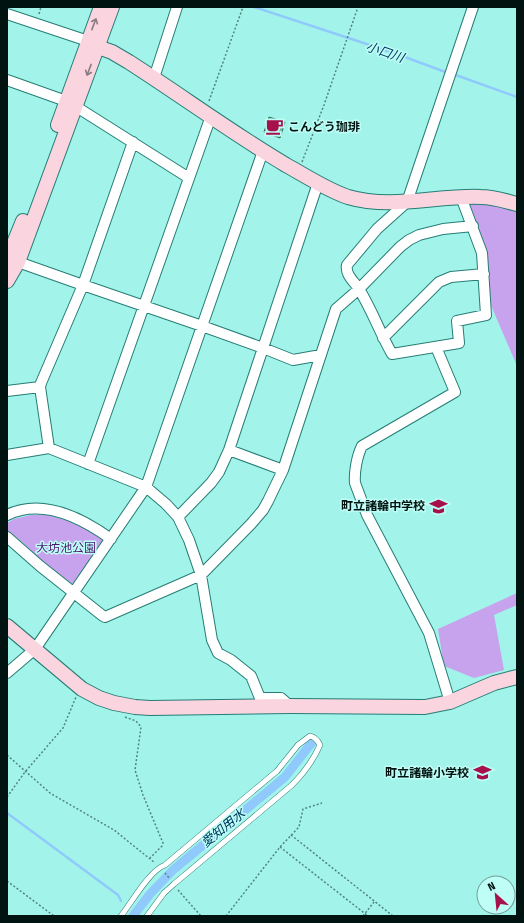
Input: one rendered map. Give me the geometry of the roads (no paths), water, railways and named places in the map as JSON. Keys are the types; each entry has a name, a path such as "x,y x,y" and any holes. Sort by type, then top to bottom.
{"street":[{"path":"93,44 101,7"},
{"path":"7,281 10,259 26,215 93,44 112,7"},
{"path":"154,78 177,7"},
{"path":"461,197 482,253 486,315 457,320 459,343 392,354 359,289 349,276 346,270 347,265 377,229 407,202 473,7"},
{"path":"7,14 112,52 154,78 263,151 318,183 349,197 373,201 407,202 461,197 482,197 500,199 517,204"},
{"path":"7,80 70,103 189,178"},
{"path":"88,464 189,178 208,114"},
{"path":"49,448 40,387 83,285 133,142"},
{"path":"7,673 36,649 146,487 263,151"},
{"path":"178,517 211,484 219,472 229,450 318,183"},
{"path":"7,537 74,594 102,616 106,617 200,575 260,514 268,501 283,470 336,309 359,289 400,247 409,240 419,235 444,229 473,226"},
{"path":"10,259 202,326 293,360 321,355"},
{"path":"383,338 438,282 451,277 484,274"},
{"path":"436,347 455,392 362,446 359,451 355,483 367,515 429,634 450,702"},
{"path":"7,391 40,387"},
{"path":"7,455 49,448 146,487 166,504 178,517 189,540 200,575 212,640 218,653 231,660 251,676 260,698 281,698 290,706"},
{"path":"229,450 283,470"},
{"path":"7,514 28,509 41,508 51,510 90,526 111,539"},
{"path":"7,626 81,688 99,698 119,704 150,708 290,706 425,707 450,702 494,683 516,678"}],"lane":[{"path":"121,916 152,873 165,865 278,771 298,745 310,736 313,737 320,745 304,772 292,785 164,893 147,916"}],"waterway":[{"name":"小口川","path":"254,7 394,53 448,73"},
{"name":"小口川","path":"453,74 517,97"},
{"name":"愛知用水","path":"133,916 150,894 173,870 285,777 313,741"},
{"path":"7,813 118,895 121,901"}],"place":[{"name":"こんどう珈琲","path":"275,127"},
{"name":"町立諸輪中学校","path":"438,506"},
{"name":"町立諸輪小学校","path":"482,773"}],"park label":[{"name":"大坊池公園","path":"66,548"}]}
